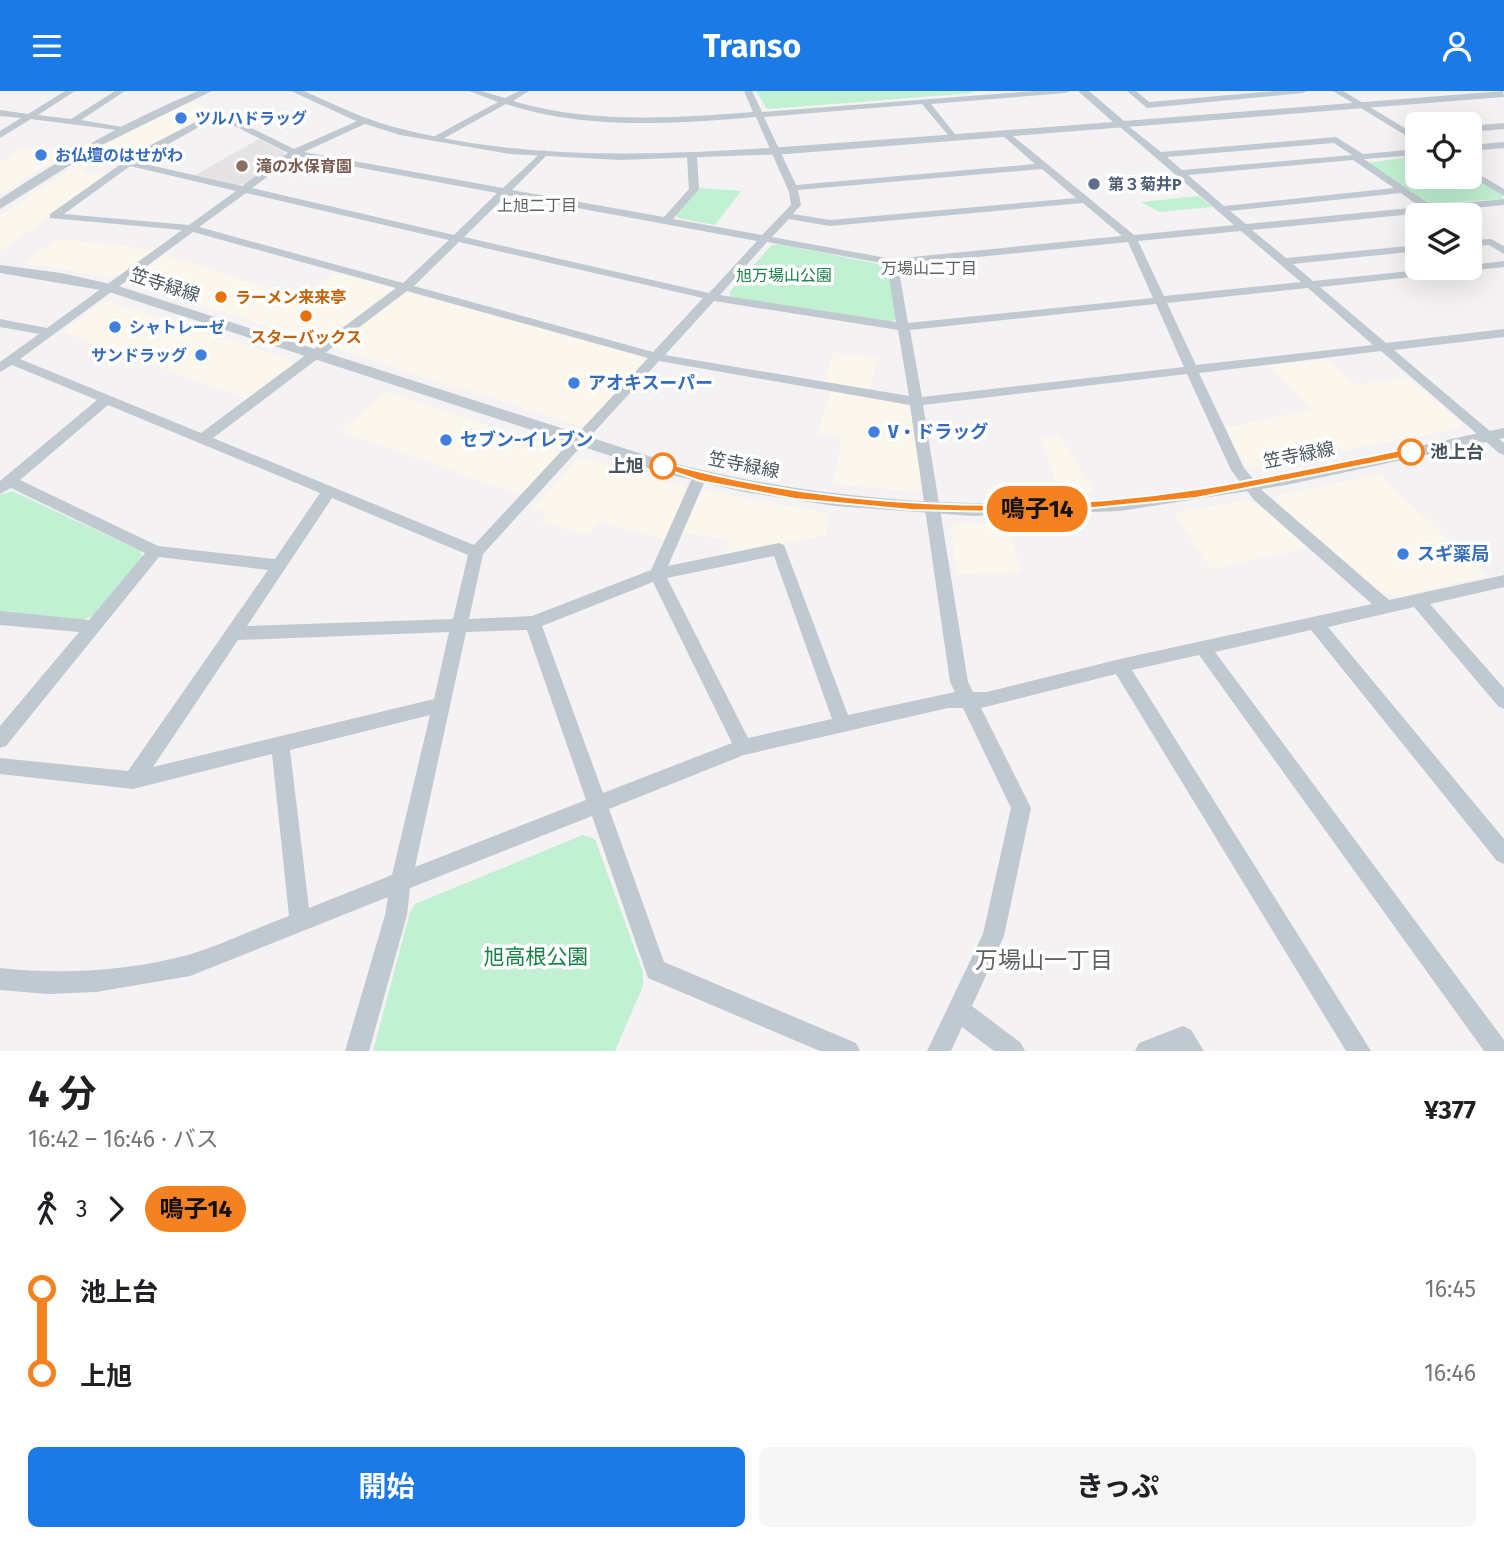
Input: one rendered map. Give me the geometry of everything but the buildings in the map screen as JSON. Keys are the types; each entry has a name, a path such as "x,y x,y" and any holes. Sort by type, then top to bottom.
{"street":[{"path":"0,135 71,91"},
{"path":"75,120 121,91"},
{"path":"0,205 80,152 124,128 207,91"},
{"path":"296,91 365,121 436,139 544,153 692,157 1504,94"},
{"path":"473,91 503,103 542,112 609,117 759,114 925,102 978,94 1066,91"},
{"path":"436,139 525,91"},
{"path":"357,1051 396,915 440,705 476,552 767,239 796,203 792,188 748,91"},
{"path":"1083,91 1383,347 1496,435 1504,450"},
{"path":"1130,91 1147,105 1303,91"},
{"path":"1337,91 1405,130"},
{"path":"925,102 953,138"},
{"path":"0,113 124,128"},
{"path":"1405,211 892,262 294,153 218,114 128,163 54,216 191,228 658,357 916,402 1504,333"},
{"path":"5,364 294,153 365,121"},
{"path":"1482,128 1504,126"},
{"path":"1005,134 1131,238 1238,470 1248,485 1387,608"},
{"path":"1159,155 1336,140 1422,203"},
{"path":"1482,147 1504,145"},
{"path":"80,152 712,297 904,327 1405,275"},
{"path":"204,439 405,287 544,153"},
{"path":"1180,173 1405,153"},
{"path":"666,221 694,189 692,157"},
{"path":"792,188 1044,166"},
{"path":"1482,179 1504,193"},
{"path":"1487,182 1504,181"},
{"path":"1223,209 1404,190"},
{"path":"788,216 830,223 1085,200"},
{"path":"1482,204 1504,202"},
{"path":"1482,242 1491,242 1504,251"},
{"path":"1284,262 1405,250"},
{"path":"892,262 960,682 1021,808 993,936 939,1051"},
{"path":"1482,267 1504,264"},
{"name":"笠寺緑線","path":"0,269 110,288 579,441 700,476 795,495 933,507 1068,508 1146,501 1248,485 1496,435"},
{"path":"0,323 49,332"},
{"path":"5,364 204,439 476,552"},
{"path":"106,400 5,485 155,551 279,565"},
{"path":"657,574 700,476"},
{"path":"133,780 329,492"},
{"path":"234,633 533,623 657,574 779,549 843,725"},
{"path":"0,740 155,551"},
{"path":"657,574 743,747"},
{"path":"0,979 48,985 148,975 190,965 598,807 743,747 948,700 987,700 1120,666 1504,581"},
{"path":"1418,601 1504,701"},
{"path":"0,618 93,627"},
{"path":"533,623 656,971 848,1051"},
{"path":"1315,623 1504,853"},
{"path":"1203,647 1498,1051"},
{"path":"1120,666 1359,1051"},
{"path":"0,766 133,780 440,705"},
{"path":"280,745 300,922"},
{"path":"958,1010 1013,1051"},
{"path":"1147,1051 1183,1038 1192,1051"}],"shaded area":[{"path":"192,102 213,111 132,157 123,159 95,151 147,122"},
{"name":"滝の水保育園","path":"259,139 285,153 285,157 249,183 238,185 195,175"},
{"path":"23,148 67,152 0,195 0,163"},
{"path":"89,157 98,159 81,172 108,174 0,252 0,215"},
{"path":"56,239 156,250 122,275 111,277 24,263"},
{"path":"165,255 299,297 336,272 393,288 393,292 328,342 318,342 131,283 131,280"},
{"path":"412,293 643,357 646,362 589,423 578,426 337,349 336,344 401,295"},
{"path":"110,301 293,361 294,366 249,400 62,332 101,303"},
{"path":"834,352 878,358 869,390 824,382"},
{"path":"1327,359 1357,385 1407,377 1460,422 1461,428 1254,468 1243,464 1226,428 1312,409 1268,366"},
{"path":"831,391 907,405 912,411 924,486 917,492 833,484 842,437 817,433"},
{"path":"386,392 554,448 558,455 520,495 340,431"},
{"path":"1060,436 1094,492 1061,493 1039,438"},
{"path":"587,458 683,486 690,492 667,541 600,521 589,536 540,522 547,513 532,508 576,460"},
{"path":"1380,474 1486,576 1398,597 1379,591 1277,503 1278,495"},
{"path":"706,491 829,513 826,535 724,556 730,541 681,532 697,495"},
{"path":"1247,500 1258,504 1308,548 1211,569 1174,513"},
{"path":"956,523 1007,524 1022,572 958,574 950,527"}],"green space":[{"path":"756,91 972,93 770,109 766,108"},
{"path":"1405,158 1405,189 1482,189 1482,182 1502,195 1503,199 1425,203 1367,163"},
{"path":"699,188 741,191 715,225 678,218 676,215"},
{"path":"1199,196 1212,207 1160,212 1141,202"},
{"name":"旭万場山公園","path":"779,244 888,266 898,319 890,322 732,297 729,293 771,246"},
{"path":"12,491 141,551 142,557 97,614 83,620 0,612 0,495"},
{"name":"旭高根公園","path":"583,835 595,839 643,972 643,986 615,1051 373,1051 410,912 415,904"}],"bus line":[{"name":"鳴子14","path":"663,466 795,495 911,506 1042,509 1146,501 1196,494 1411,452"}],"place":[{"name":"ツルハドラッグ","path":"181,118"},
{"name":"お仏壇のはせがわ","path":"41,155"},
{"name":"滝の水保育園","path":"242,166"},
{"name":"第３菊井P","path":"1094,184"},
{"name":"ラーメン来来亭","path":"221,297"},
{"name":"スターバックス","path":"306,316"},
{"name":"シャトレーゼ","path":"115,327"},
{"name":"サンドラッグ","path":"201,355"},
{"name":"アオキスーパー","path":"574,383"},
{"name":"V・ドラッグ","path":"874,432"},
{"name":"セブン-イレブン","path":"446,440"},
{"name":"池上台","path":"1411,452"},
{"name":"上旭","path":"663,466"},
{"name":"スギ薬局","path":"1403,554"}],"district":[{"name":"上旭二丁目","path":"537,205"},
{"name":"万場山二丁目","path":"929,268"},
{"name":"万場山一丁目","path":"1044,960"}]}
